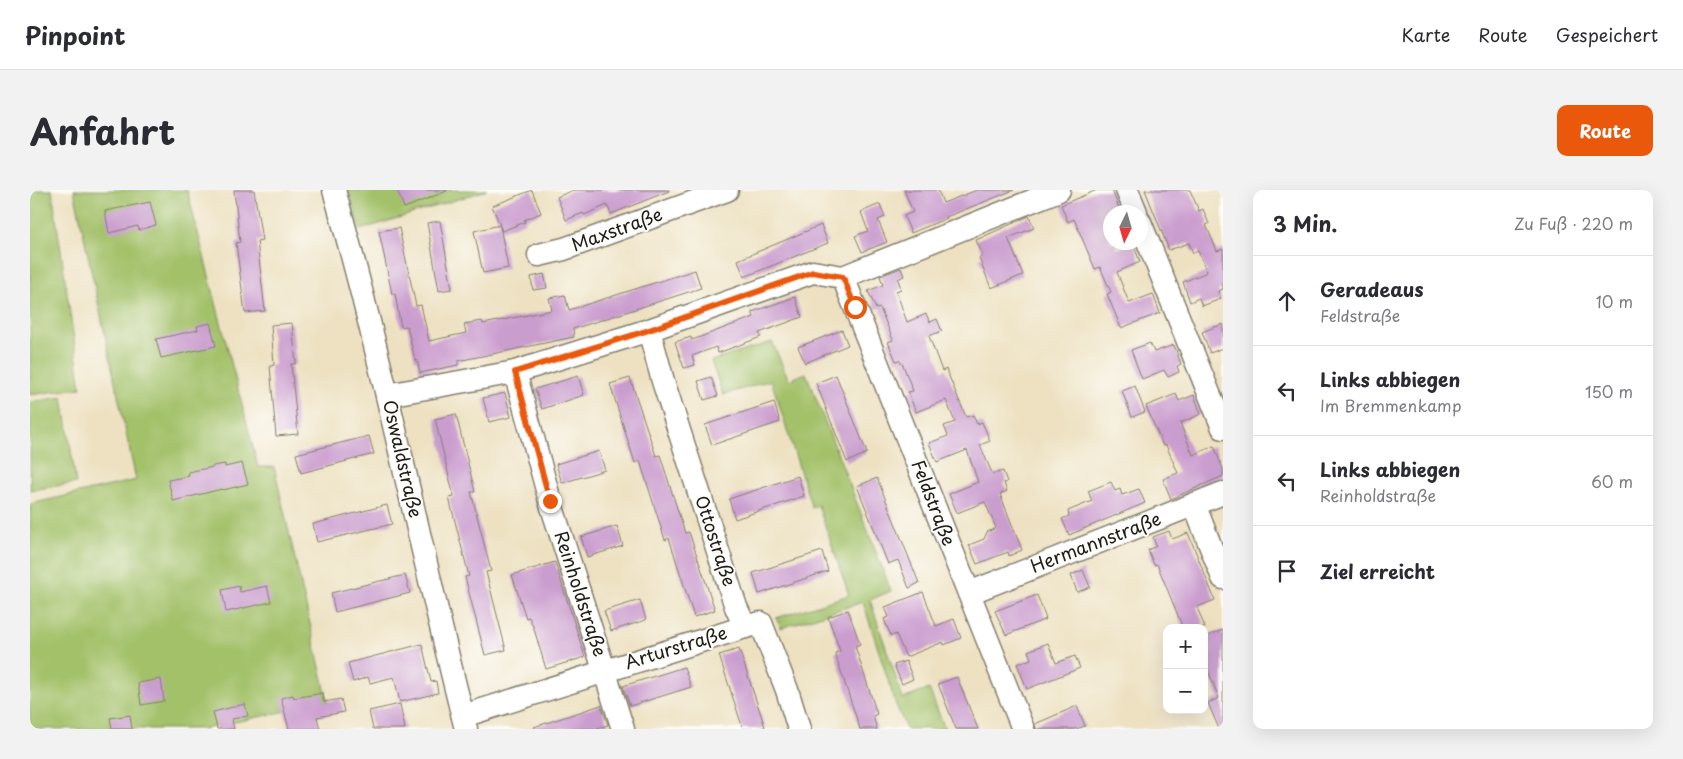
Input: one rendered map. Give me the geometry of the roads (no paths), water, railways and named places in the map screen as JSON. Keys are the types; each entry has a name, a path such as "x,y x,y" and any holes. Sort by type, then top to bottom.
{"street":[{"name":"Oswaldstraße","path":"334,190 387,395 464,722"},
{"name":"Maxstraße","path":"539,255 564,249 693,196 727,190"},
{"path":"387,395 515,372 649,330 813,272 843,277 1059,190"},
{"path":"1128,190 1133,205"},
{"path":"1148,242 1223,428"},
{"name":"Feldstraße","path":"843,277 1023,729"},
{"name":"Ottostraße","path":"649,330 663,382 736,607 745,627"},
{"name":"Reinholdstraße","path":"515,372 550,501 623,729"},
{"name":"Hermannstraße","path":"969,593 1223,493"},
{"path":"1194,504 1223,578"},
{"path":"745,627 761,623 787,690 799,729"},
{"name":"Arturstraße","path":"464,722 604,670 745,627"}]}
